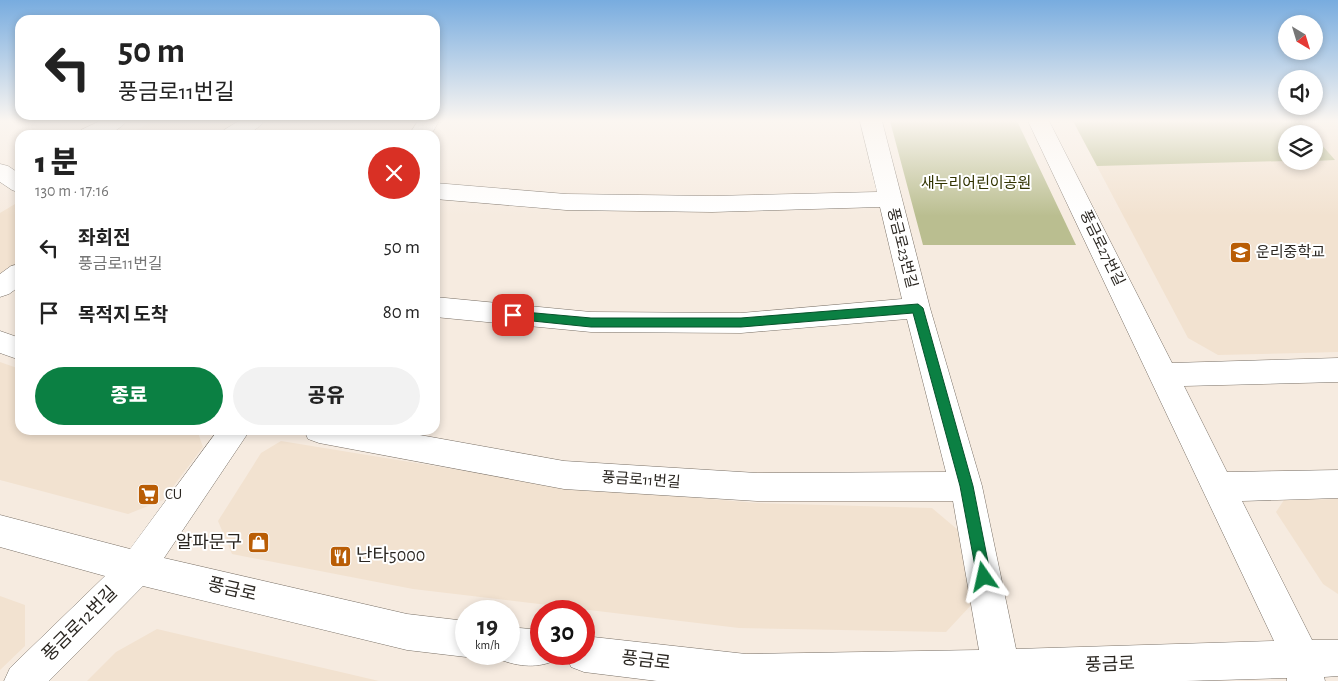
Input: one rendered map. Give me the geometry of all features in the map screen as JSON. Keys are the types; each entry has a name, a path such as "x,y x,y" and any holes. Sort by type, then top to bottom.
{"street":[{"name":"풍금로23번길","path":"879,153 966,486 999,675"},
{"name":"풍금로27번길","path":"1055,153 1219,487 1304,670"},
{"path":"440,191 566,202 712,204 890,199"},
{"path":"0,286 15,276"},
{"path":"440,307 591,322 741,323 918,308"},
{"path":"0,342 15,348"},
{"path":"1164,375 1338,370"},
{"path":"137,568 231,435"},
{"name":"풍금로11번길","path":"346,435 564,475 757,487 966,486"},
{"path":"1219,487 1338,484"},
{"name":"풍금로","path":"0,531 137,568 407,632 455,638"},
{"name":"풍금로12번길","path":"23,681 137,568"},
{"name":"풍금로","path":"595,655 746,673 999,675 1304,670 1338,658"}],"shaded area":[{"name":"운리중학교","path":"1090,153 1278,153 1278,170 1323,170 1323,153 1338,153 1338,352 1218,355 1188,338"},
{"path":"15,204 15,267 0,277 0,213"},
{"path":"0,362 15,367 15,435 199,435 203,447 163,500 128,514 0,480"},
{"path":"281,441 557,486 757,503 932,508 958,530 973,603 946,632 739,628 595,611 595,600 530,600 530,603 520,602 520,600 505,600 413,589 232,554 218,521 261,453"},
{"path":"1338,499 1338,594 1323,584 1276,512 1284,500"},
{"path":"0,596 25,605 25,646 0,670"},
{"path":"157,629 379,681 87,681 116,652"}],"green space":[{"name":"새누리어린이공원","path":"898,153 1032,153 1076,245 923,245"},
{"path":"1090,153 1278,153 1278,161 1097,166"},
{"path":"1323,153 1329,153 1335,160 1323,161"}],"place":[{"name":"운리중학교","path":"1240,252"},
{"name":"CU","path":"149,494"},
{"name":"알파문구","path":"258,543"},
{"name":"난타5000","path":"340,556"}],"route":[{"path":"513,315 591,322 741,323 918,308 966,486 984,577"}]}
